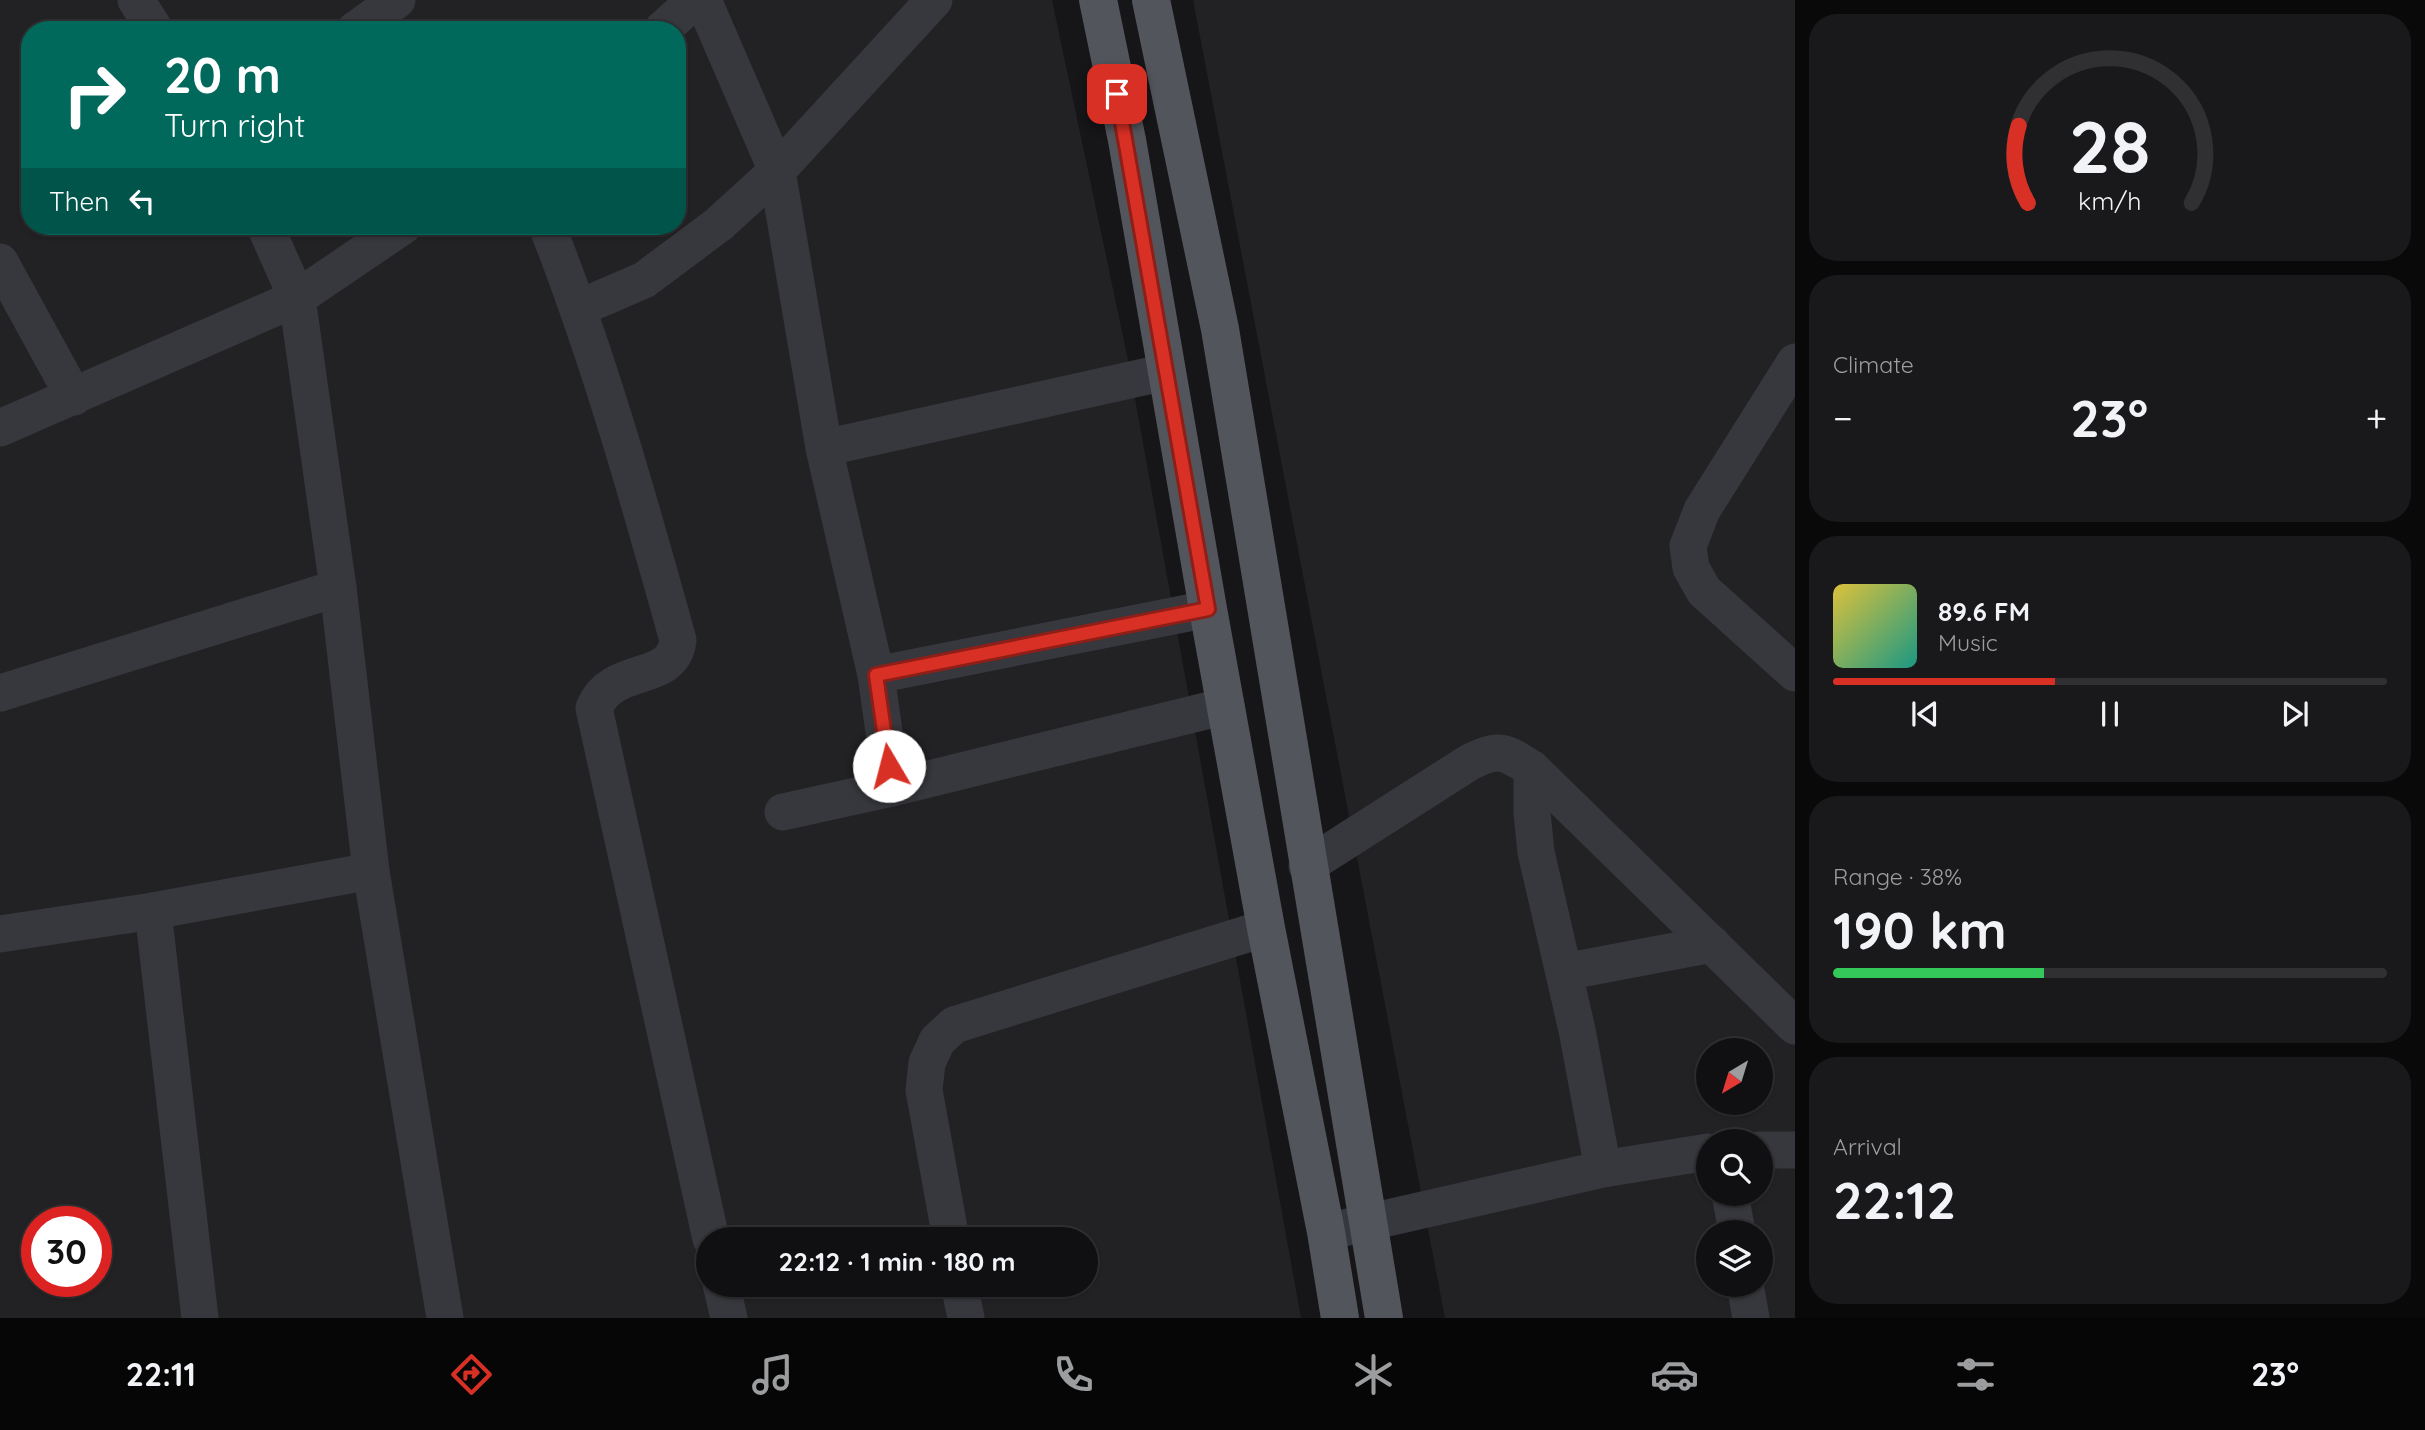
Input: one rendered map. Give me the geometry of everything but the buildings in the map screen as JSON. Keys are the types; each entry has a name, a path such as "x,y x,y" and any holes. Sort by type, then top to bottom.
{"main road":[{"path":"1098,0 1127,141 1208,609 1340,1318"},
{"path":"1151,0 1220,329 1384,1318"}],"street":[{"path":"136,0 149,21"},
{"path":"368,21 397,0"},
{"path":"672,21 695,0"},
{"path":"703,0 777,171 824,448 876,675 892,788"},
{"path":"579,308 644,280 719,224 777,171 934,0"},
{"path":"269,235 297,299 338,588 372,871 445,1318"},
{"path":"0,428 297,299 390,235"},
{"path":"551,235 579,308 624,447 678,640 677,653 665,665 612,684 600,695 594,708 708,1227"},
{"path":"0,262 74,397"},
{"path":"1795,362 1702,510 1688,545 1691,568 1703,591 1795,673"},
{"path":"824,448 1166,372"},
{"path":"0,693 338,588"},
{"path":"876,675 1208,609"},
{"path":"783,812 1226,706"},
{"path":"1307,866 1485,754 1499,751 1512,755 1532,769 1795,1026"},
{"path":"1532,769 1532,813 1536,852 1577,1030 1603,1169"},
{"path":"0,934 153,911 372,871"},
{"path":"153,911 200,1318"},
{"path":"949,1227 924,1090 927,1063 937,1041 954,1025 1266,928"},
{"path":"1563,972 1712,944"},
{"path":"1773,1150 1795,1150"},
{"path":"1326,1232 1603,1169 1696,1154"},
{"path":"725,1297 729,1318"},
{"path":"962,1297 965,1318"},
{"path":"1747,1297 1751,1318"}],"shaded area":[{"path":"0,0 1052,0 1128,360 1301,1318 0,1318"},
{"path":"1193,0 1795,0 1795,1318 1445,1318"}],"route":[{"path":"889,766 876,675 1208,609 1117,94"}]}
